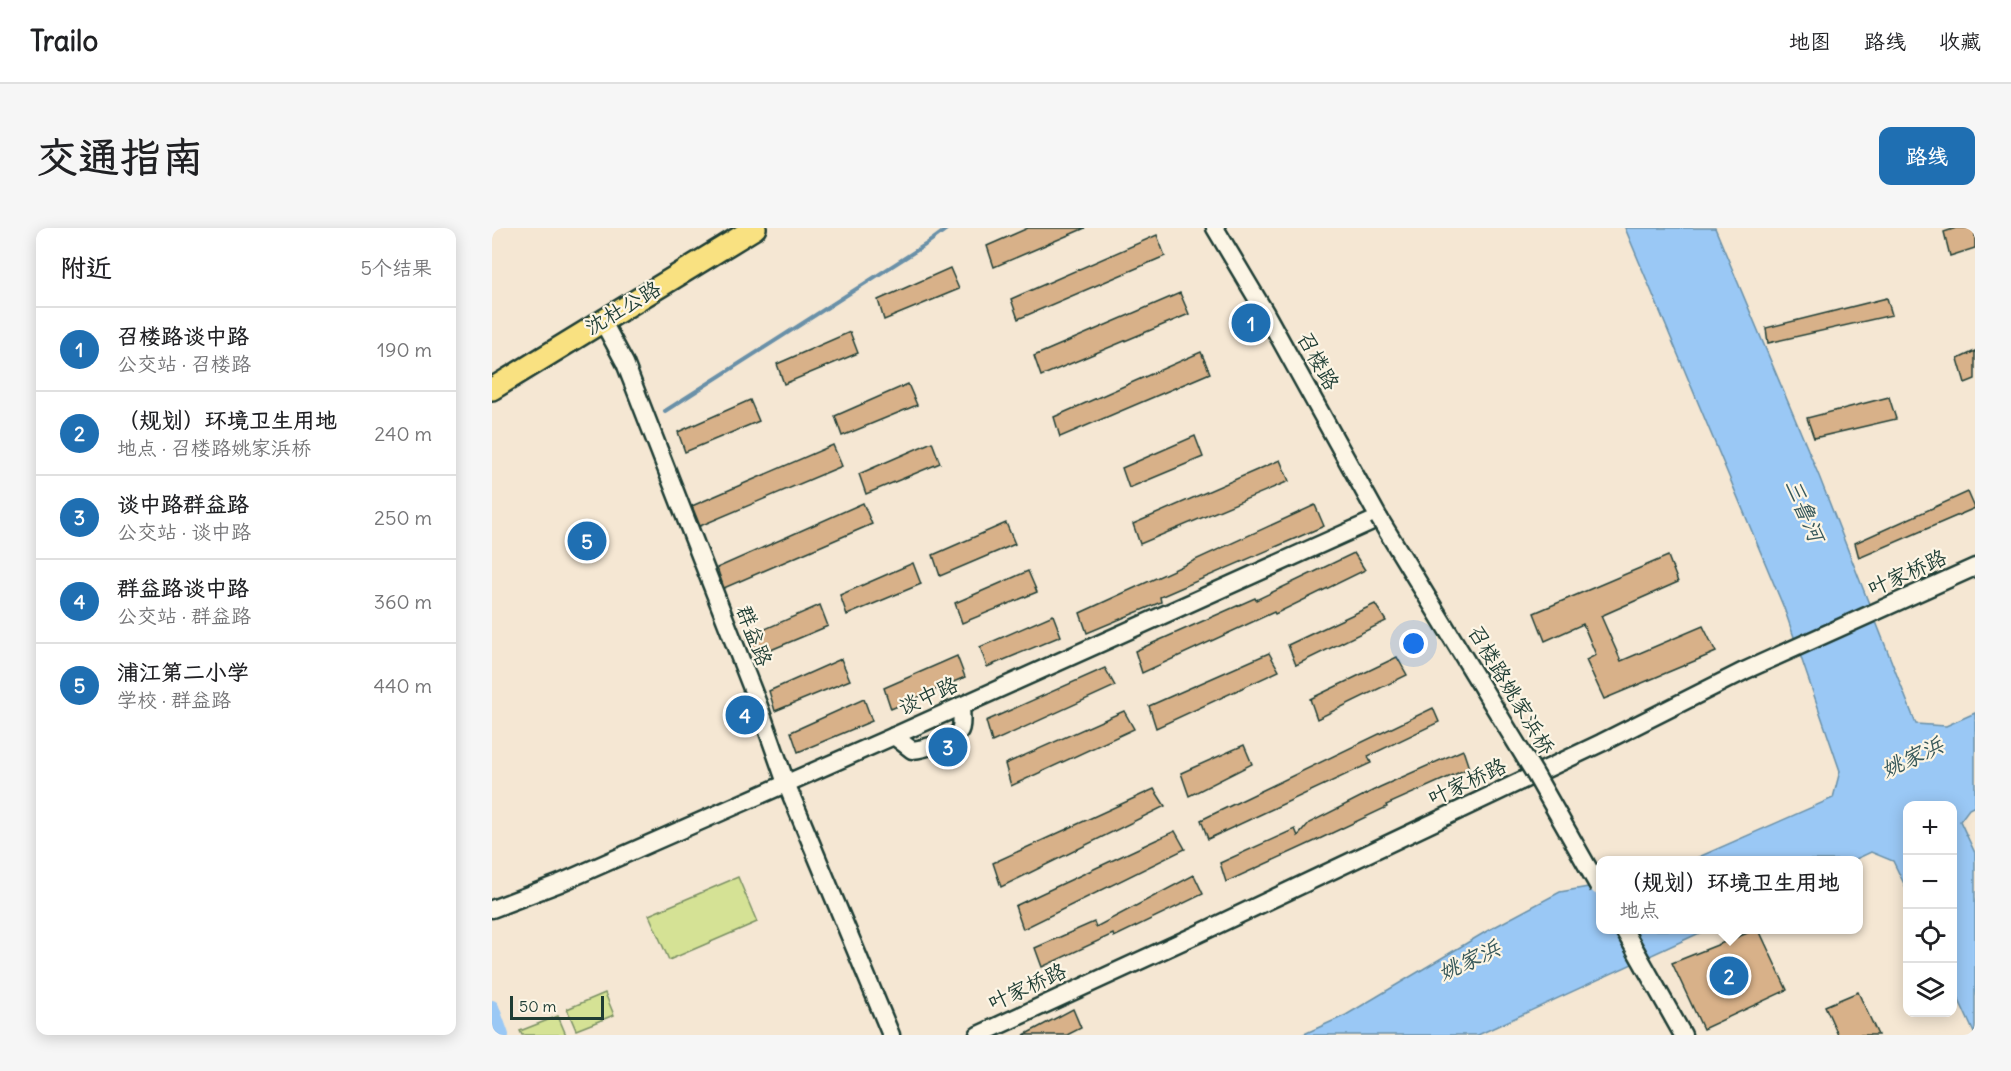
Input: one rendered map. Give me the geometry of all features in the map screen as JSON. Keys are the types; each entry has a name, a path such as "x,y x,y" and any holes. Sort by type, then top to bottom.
{"main road":[{"name":"沈杜公路","path":"492,389 755,228"}],"street":[{"name":"召楼路","path":"1215,228 1271,322 1379,518"},
{"name":"群益路","path":"602,320 625,363 760,709 786,783 891,1035"},
{"name":"谈中路","path":"492,909 560,883 894,736 1379,518"},
{"name":"召楼路姚家浜桥","path":"1379,518 1536,774 1596,881"},
{"name":"叶家桥路","path":"978,1035 1198,934 1601,743 1744,671 1975,567"},
{"path":"894,736 912,750 921,750 956,736 961,728 961,706"},
{"path":"1626,934 1683,1035"}],"green space":[{"path":"738,877 757,922 669,960 649,915"},
{"path":"605,993 614,1015 576,1030 567,1009"},
{"path":"558,1016 566,1035 522,1035 520,1031"}],"water":[{"path":"1625,228 1715,228 1819,476 1916,724 1946,726 1975,713 1975,806 1969,809 1960,821 1975,853 1975,1035 1957,996 1957,801 1903,801 1903,882 1893,861 1871,852 1862,856 1701,856 1833,798 1840,771 1784,608"},
{"name":"姚家浜","path":"1596,886 1596,934 1697,934 1478,1035 1302,1035 1346,1015 1487,931 1560,892"}],"building":[{"path":"1028,228 1085,228 994,267 987,246"},
{"path":"1956,228 1975,228 1975,248 1950,256 1944,232"},
{"path":"1157,235 1165,256 1018,319 1011,299"},
{"path":"950,268 959,289 884,320 878,300"},
{"path":"1180,293 1189,314 1041,376 1034,356"},
{"path":"1887,298 1892,315 1768,343 1766,328"},
{"path":"850,332 858,353 784,384 777,364"},
{"path":"1975,351 1975,379 1965,383 1958,359"},
{"path":"1201,352 1210,373 1060,437 1054,417"},
{"path":"908,384 917,405 842,436 835,416"},
{"path":"1889,397 1896,419 1814,438 1807,418"},
{"path":"750,400 759,421 685,452 678,432"},
{"path":"1195,436 1203,457 1129,488 1122,468"},
{"path":"932,442 940,463 866,494 859,474"},
{"path":"833,445 842,466 700,526 692,506"},
{"path":"1280,460 1289,481 1140,544 1133,524"},
{"path":"1968,492 1975,508 1859,558 1855,543"},
{"path":"863,503 872,524 724,588 717,568"},
{"path":"1315,505 1324,526 1160,597 1161,602 1087,633 1080,613"},
{"path":"1006,523 1015,544 940,576 933,555"},
{"path":"1354,553 1365,570 1275,614 1274,612 1142,673 1135,651 1255,598 1256,600"},
{"path":"1668,556 1678,582 1601,616 1621,661 1703,626 1716,652 1604,699 1586,660 1596,655 1583,624 1545,641 1534,613"},
{"path":"913,563 921,584 847,615 840,595"},
{"path":"1028,571 1037,592 962,623 955,603"},
{"path":"1375,604 1386,621 1296,665 1288,645"},
{"path":"820,605 828,626 754,657 747,637"},
{"path":"1053,615 1061,636 987,667 980,647"},
{"path":"1269,653 1279,671 1156,728 1149,706"},
{"path":"957,656 965,677 891,709 884,688"},
{"path":"1397,657 1407,675 1317,719 1310,699"},
{"path":"841,659 850,680 775,711 769,691"},
{"path":"1105,668 1115,686 992,742 986,721"},
{"path":"864,699 872,721 798,752 791,732"},
{"path":"1433,708 1439,722 1368,756 1371,763 1208,839 1201,820"},
{"path":"1124,711 1134,729 1011,786 1005,764"},
{"path":"1244,745 1252,764 1189,796 1181,773"},
{"path":"1463,750 1469,768 1226,882 1220,863 1295,829 1298,836 1309,823 1380,787"},
{"path":"1154,789 1165,806 1001,887 993,863"},
{"path":"1175,831 1185,849 1023,929 1015,906"},
{"path":"1194,875 1203,894 1114,937 1113,934 1042,967 1035,948 1094,922 1096,927"},
{"path":"1745,934 1761,934 1787,990 1703,1029 1672,963"},
{"path":"1858,992 1878,1035 1838,1035 1825,1006"},
{"path":"1073,1009 1081,1028 1067,1035 1024,1035"}],"waterway":[{"path":"665,411 948,228"},
{"path":"492,1007 502,1035"}],"place":[{"name":"召楼路谈中路","path":"1251,323"},
{"name":"浦江第二小学","path":"587,541"},
{"name":"群益路谈中路","path":"745,715"},
{"name":"谈中路群益路","path":"948,747"},
{"name":"（规划）环境卫生用地","path":"1729,976"}],"water label":[{"name":"三鲁河","path":"1805,510"}]}
